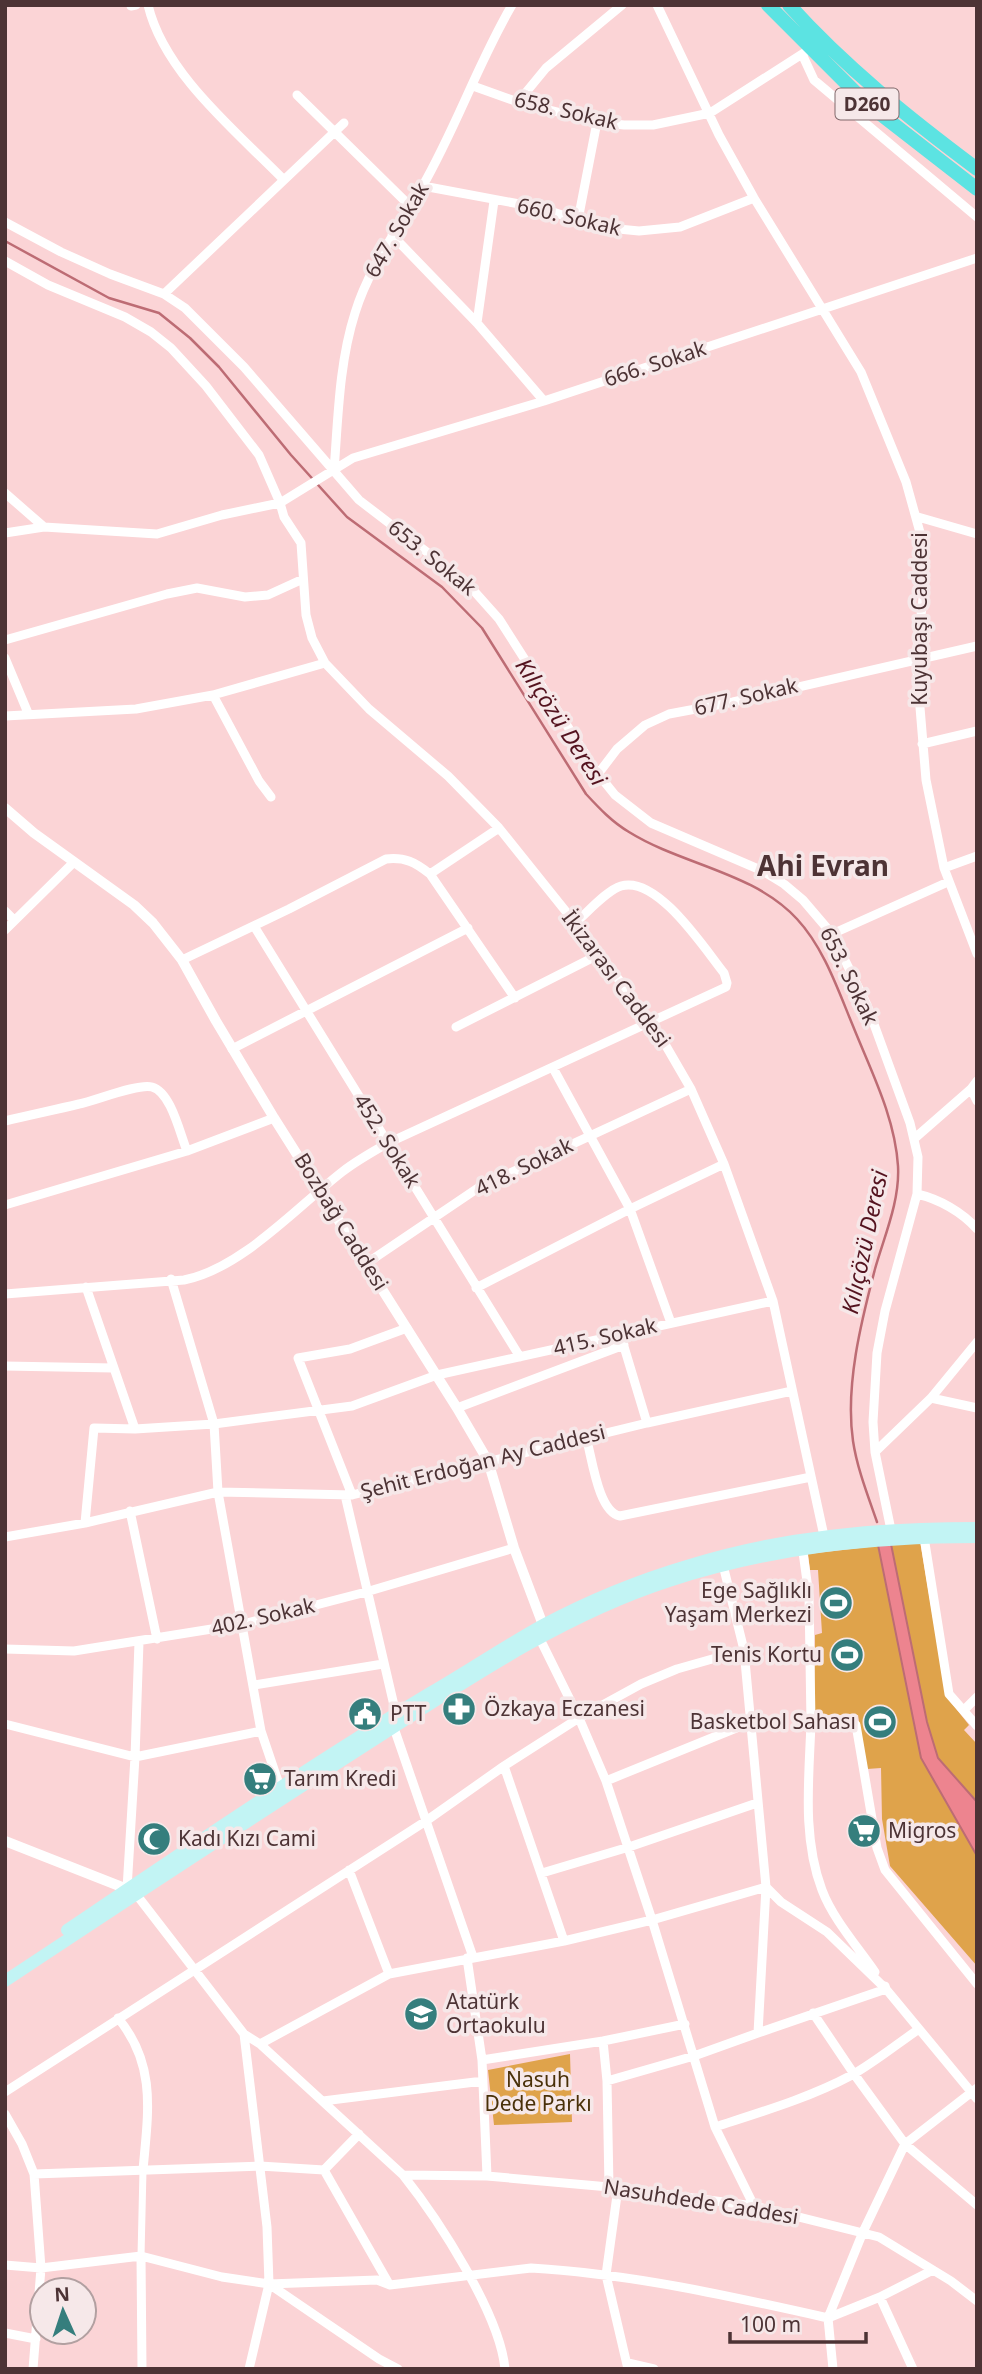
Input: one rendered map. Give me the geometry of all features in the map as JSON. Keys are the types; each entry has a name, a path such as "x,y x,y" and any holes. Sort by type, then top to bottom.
{"highway":[{"name":"D260","path":"768,5 806,52 881,116 977,189"},
{"name":"D260","path":"789,5 838,56 892,104 977,169"}],"main road":[{"path":"5,1981 280,1787 396,1714 595,1600 658,1575 742,1550 862,1541 977,1528"},
{"path":"5,1972 394,1728 541,1631 668,1581 824,1536 891,1530 977,1537"}],"street":[{"path":"148,5 151,18 171,59 198,92 284,180"},
{"name":"647. Sokak","path":"334,471 343,376 354,315 369,278 423,186 473,86 499,26 512,5"},
{"path":"518,102 546,68 622,5"},
{"name":"Kuyubaşı Caddesi","path":"657,5 719,135 754,198 861,372 918,517 922,536 923,598 916,659 922,744 934,824 944,868 977,954"},
{"path":"806,52 814,80 977,217"},
{"name":"658. Sokak","path":"473,86 518,102 597,122 653,125 710,113 806,52"},
{"path":"297,96 410,206"},
{"path":"578,220 597,122"},
{"path":"164,294 344,123"},
{"name":"660. Sokak","path":"423,186 541,208 619,231 680,227 754,198"},
{"path":"477,323 494,201"},
{"name":"653. Sokak","path":"5,222 61,252 164,294 201,323 253,378 359,500 466,582 484,600 598,774 615,795 651,823 763,871 784,884 803,900 832,934 867,1005 915,1138 918,1157 917,1194 885,1311 877,1353 873,1422 875,1452 891,1530"},
{"path":"392,235 477,323 544,401"},
{"name":"666. Sokak","path":"5,533 44,527 157,534 222,515 281,503 353,458 544,401 977,258"},
{"name":"İkizarası Caddesi","path":"5,261 48,285 125,317 151,332 171,348 206,386 259,455 281,503 288,526 301,542 308,626 325,663 369,709 448,776 499,828 600,954 673,1056 691,1089 724,1164 773,1301 824,1536"},
{"path":"5,493 44,527"},
{"path":"918,517 977,534"},
{"path":"5,640 167,594 197,588 245,597 268,595 303,579"},
{"name":"677. Sokak","path":"598,774 617,749 645,725 669,714 977,646"},
{"path":"5,658 28,713"},
{"path":"5,716 136,709 213,695 325,663"},
{"path":"213,695 259,781 271,797"},
{"path":"922,744 977,731"},
{"name":"Bozbağ Caddesi","path":"5,808 34,833 143,913 182,960 274,1118 437,1375 488,1461 541,1631"},
{"path":"430,874 499,828"},
{"path":"944,868 977,856"},
{"path":"182,960 386,859 400,857 410,860 430,874 515,998"},
{"path":"5,930 74,862"},
{"path":"832,934 948,882"},
{"path":"5,1294 197,1277 232,1260 344,1170 388,1143 726,987 723,973 667,904 655,894 632,884 616,888 575,923"},
{"path":"5,911 14,920"},
{"name":"452. Sokak","path":"254,926 520,1357"},
{"path":"232,1049 468,928"},
{"path":"456,1027 600,954"},
{"path":"553,1068 630,1209 671,1323"},
{"path":"915,1138 974,1085"},
{"path":"974,1085 977,1101"},
{"path":"5,1121 81,1104 135,1088 152,1087 163,1094 171,1106 187,1151"},
{"name":"418. Sokak","path":"367,1263 478,1188 691,1089"},
{"path":"5,1205 187,1151 274,1118"},
{"path":"476,1287 724,1164"},
{"path":"917,1194 948,1206 964,1216 977,1229"},
{"path":"171,1279 214,1424 218,1492 261,1731 280,1787"},
{"path":"86,1287 135,1429"},
{"name":"415. Sokak","path":"85,1524 94,1428 135,1429 214,1424 352,1406 437,1375 773,1301"},
{"path":"396,1714 366,1592 348,1495 298,1358 350,1349 407,1328"},
{"path":"620,1334 647,1423"},
{"path":"875,1452 931,1398 977,1342"},
{"path":"457,1408 624,1345"},
{"path":"5,1366 113,1368"},
{"name":"Şehit Erdoğan Ay Caddesi","path":"5,1537 85,1524 130,1511 218,1492 348,1495 586,1437 793,1391"},
{"path":"931,1398 977,1408"},
{"path":"586,1437 604,1505 613,1515 620,1516 811,1477"},
{"path":"130,1511 157,1639"},
{"path":"924,1533 949,1694 977,1726"},
{"path":"802,1544 809,1596 811,1723 807,1811 813,1855 822,1891 839,1921 886,1989 975,2093 905,2144 863,2232 828,2318 833,2369"},
{"name":"402. Sokak","path":"5,1649 74,1651 243,1625 514,1548"},
{"path":"723,1565 744,1650 766,1887 758,2033"},
{"path":"541,1631 606,1781 685,2024 715,2127 754,2206"},
{"path":"131,1892 139,1642"},
{"path":"5,2092 426,1821 579,1718 641,1684 677,1669 744,1650"},
{"path":"254,1685 383,1664"},
{"path":"964,1710 977,1697"},
{"path":"811,1723 849,1721 856,1725 877,1849 885,1870 977,1984"},
{"path":"606,1781 751,1722"},
{"path":"5,1724 135,1757 261,1731"},
{"path":"394,1728 470,1957 482,2060 487,2176"},
{"path":"504,1766 564,1941"},
{"path":"542,1872 629,1847 757,1803"},
{"path":"5,1841 131,1892 195,1968 244,2034 260,2044 404,2175 423,2200 468,2274 500,2341 505,2369"},
{"path":"349,1870 389,1973"},
{"path":"766,1887 781,1902 827,1932 886,1989"},
{"path":"260,2044 389,1973 564,1941 652,1920 766,1887"},
{"path":"607,2081 694,2056 886,1989"},
{"path":"814,2013 905,2144 977,2204"},
{"path":"118,2018 132,2034 146,2076 149,2103 143,2170 142,2369"},
{"path":"482,2060 603,2041 685,2024"},
{"path":"715,2127 787,2103 854,2074 919,2029"},
{"path":"244,2034 267,2227 269,2284 249,2369"},
{"path":"603,2041 613,2188 606,2275 628,2366 654,2369"},
{"path":"323,2102 483,2081"},
{"path":"5,2114 22,2144 34,2174 40,2276"},
{"path":"34,2174 260,2166 324,2170 359,2134"},
{"path":"324,2170 390,2285"},
{"name":"Nasuhdede Caddesi","path":"404,2175 487,2176 613,2188 754,2206 863,2232 894,2244 977,2301"},
{"path":"5,2265 41,2267 141,2256 222,2277 269,2284 377,2280 390,2285 531,2268 662,2283 828,2318 880,2297 933,2270"},
{"path":"269,2284 379,2359 398,2369"},
{"path":"880,2297 913,2369"},
{"path":"5,2333 28,2337"},
{"path":"33,2369 35,2346"}],"green space":[{"path":"920,1541 946,1696 969,1725 964,1730 977,1744 977,1966 890,1866 882,1819 881,1768 867,1769 858,1715 817,1715 814,1709 815,1635 822,1633 818,1570 810,1570 808,1554"},
{"name":"Nasuh Dede Parkı","path":"570,2054 572,2122 494,2125 488,2070"}],"shaded area":[{"path":"891,1544 927,1722 938,1758 977,1802 977,1856 921,1758 878,1545"}],"waterway":[{"name":"Kılıçözü Deresi","path":"5,241 109,298 159,313 190,338 219,367 291,455 347,517 442,587 482,628 586,794 601,810 623,828 650,843 760,890 780,903 807,930 836,984 881,1094 896,1148 897,1192 860,1332 851,1398 855,1451 877,1522"}],"place":[{"name":"Ege Sağlıklı Yaşam Merkezi","path":"836,1603"},
{"name":"Tenis Kortu","path":"847,1655"},
{"name":"Özkaya Eczanesi","path":"459,1709"},
{"name":"PTT","path":"365,1714"},
{"name":"Basketbol Sahası","path":"880,1722"},
{"name":"Tarım Kredi","path":"260,1779"},
{"name":"Migros","path":"864,1831"},
{"name":"Kadı Kızı Cami","path":"154,1839"},
{"name":"Atatürk Ortaokulu","path":"421,2014"}],"district":[{"name":"Ahi Evran","path":"823,866"}]}
